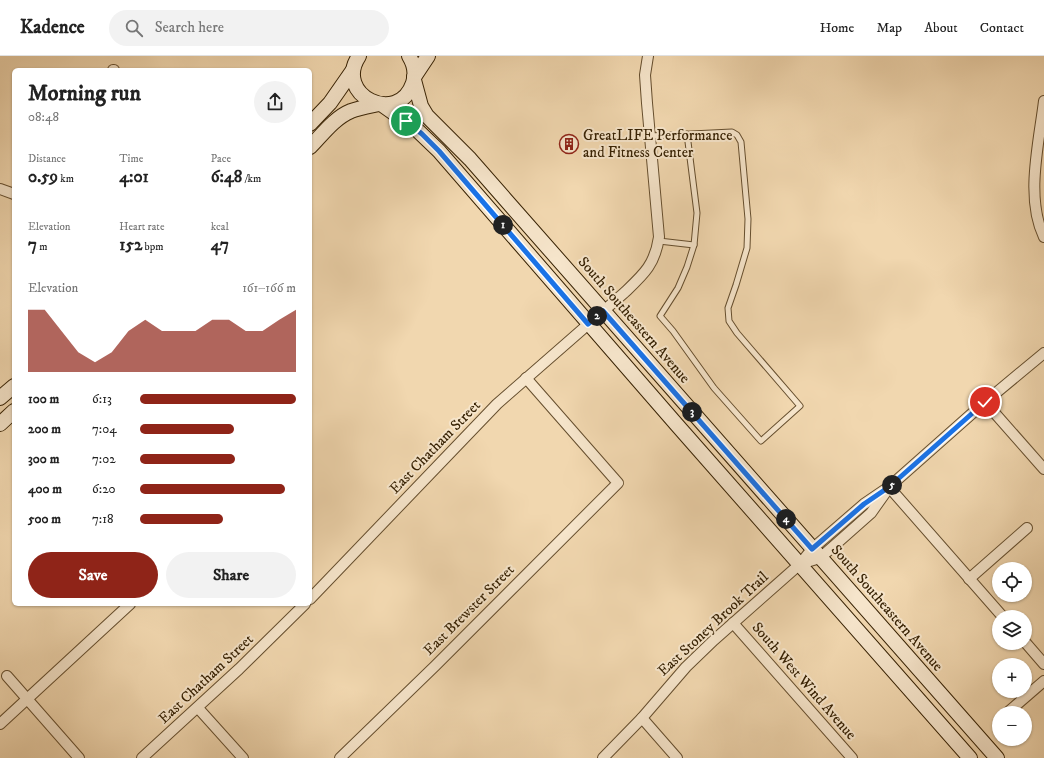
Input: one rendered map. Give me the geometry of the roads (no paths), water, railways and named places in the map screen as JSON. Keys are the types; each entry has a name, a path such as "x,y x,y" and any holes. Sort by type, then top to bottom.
{"main road":[{"name":"South Southeastern Avenue","path":"409,56 413,65 414,79 421,106 427,116 470,159 997,758"},
{"path":"354,62 354,83 361,95 372,102 389,104 402,98 407,93 428,56"},
{"path":"312,122 330,103 354,62"},
{"path":"312,145 345,114 380,104 415,128 439,151 588,324 970,758"},
{"path":"0,398 12,388"},
{"path":"0,424 12,413"}],"street":[{"path":"648,56 645,75 659,241"},
{"path":"1044,102 1041,150 1034,184 1035,203 1040,230 1044,237"},
{"path":"0,189 12,193"},
{"name":"East Chatham Street","path":"312,597 483,417 643,275 657,252 659,241"},
{"path":"800,564 871,514 889,487 985,402 1044,353"},
{"name":"East Brewster Street","path":"340,758 618,483 526,378"},
{"path":"985,402 1044,469"},
{"path":"889,487 997,610"},
{"path":"969,579 1027,528"},
{"name":"East Stoney Brook Trail","path":"603,758 642,718 686,667 800,564"},
{"path":"0,724 128,606"},
{"name":"East Chatham Street","path":"142,758 198,708 303,606"},
{"name":"South West Wind Avenue","path":"733,623 852,758"},
{"path":"1032,650 1044,664"},
{"path":"8,676 79,758"},
{"path":"1015,706 1044,681"},
{"path":"198,708 243,758"},
{"path":"642,718 677,758"}],"lane":[{"path":"650,136 687,134 732,132 737,135 742,142 748,219 747,248 728,308 729,321 736,333 800,406 761,441 714,388 673,331 660,316 678,288 694,245 697,213 687,134"},
{"path":"659,241 694,245"}],"place":[{"name":"GreatLIFE Performance and Fitness Center","path":"569,144"}]}
